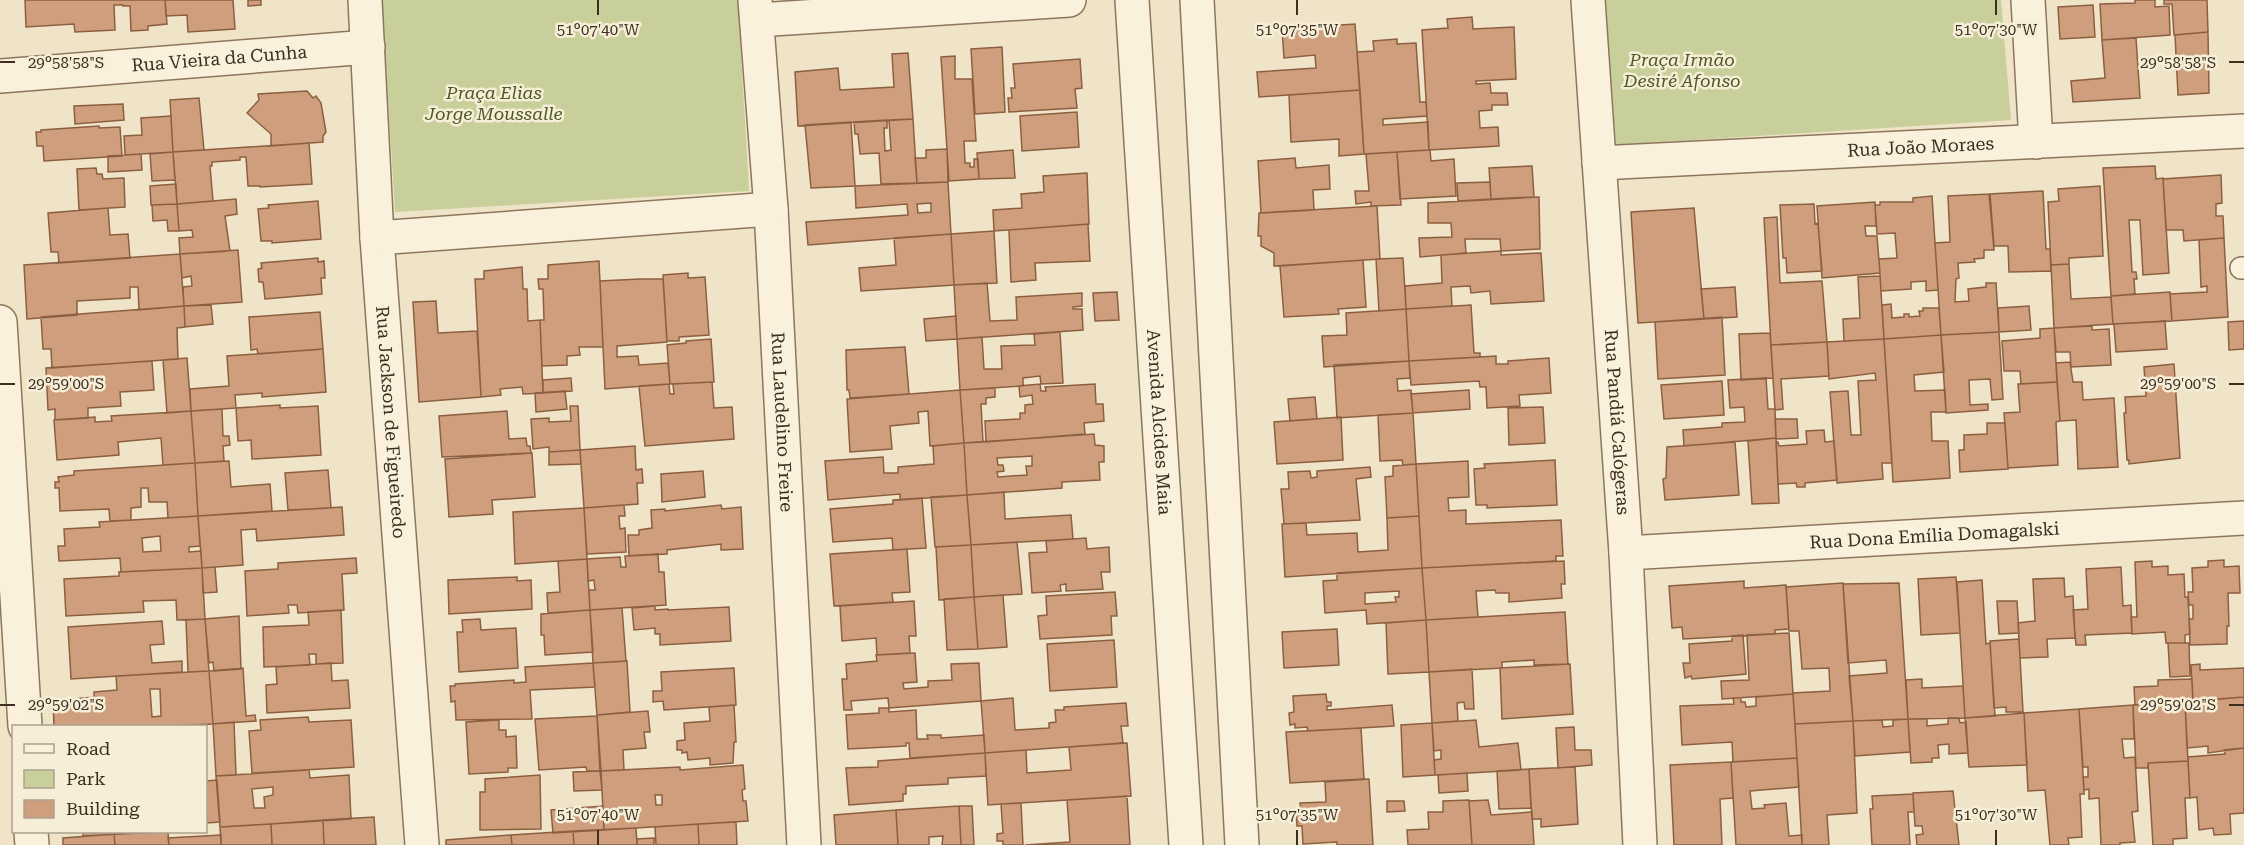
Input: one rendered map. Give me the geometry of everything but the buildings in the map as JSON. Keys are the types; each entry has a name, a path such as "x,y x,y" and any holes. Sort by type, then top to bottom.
{"street":[{"name":"Rua Jackson de Figueiredo","path":"365,0 377,238 422,845"},
{"path":"756,10 1069,0"},
{"name":"Avenida Alcides Maia","path":"1132,0 1186,845"},
{"path":"1197,0 1242,845"},
{"name":"Rua Pandiá Calógeras","path":"1588,0 1626,553 1640,845"},
{"path":"2028,0 2036,142"},
{"name":"Rua Laudelino Freire","path":"756,10 771,209 804,845"},
{"name":"Rua Vieira da Cunha","path":"0,76 368,47"},
{"name":"Rua João Moraes","path":"1599,163 2244,131"},
{"path":"377,238 771,209"},
{"path":"0,322 25,725"},
{"name":"Rua Dona Emília Domagalski","path":"1626,553 2244,518"}],"green space":[{"name":"Praça Elias Jorge Moussalle","path":"382,0 738,0 749,191 395,212"},
{"name":"Praça Irmão Desiré Afonso","path":"1605,0 2001,0 2011,120 1616,145"}]}
